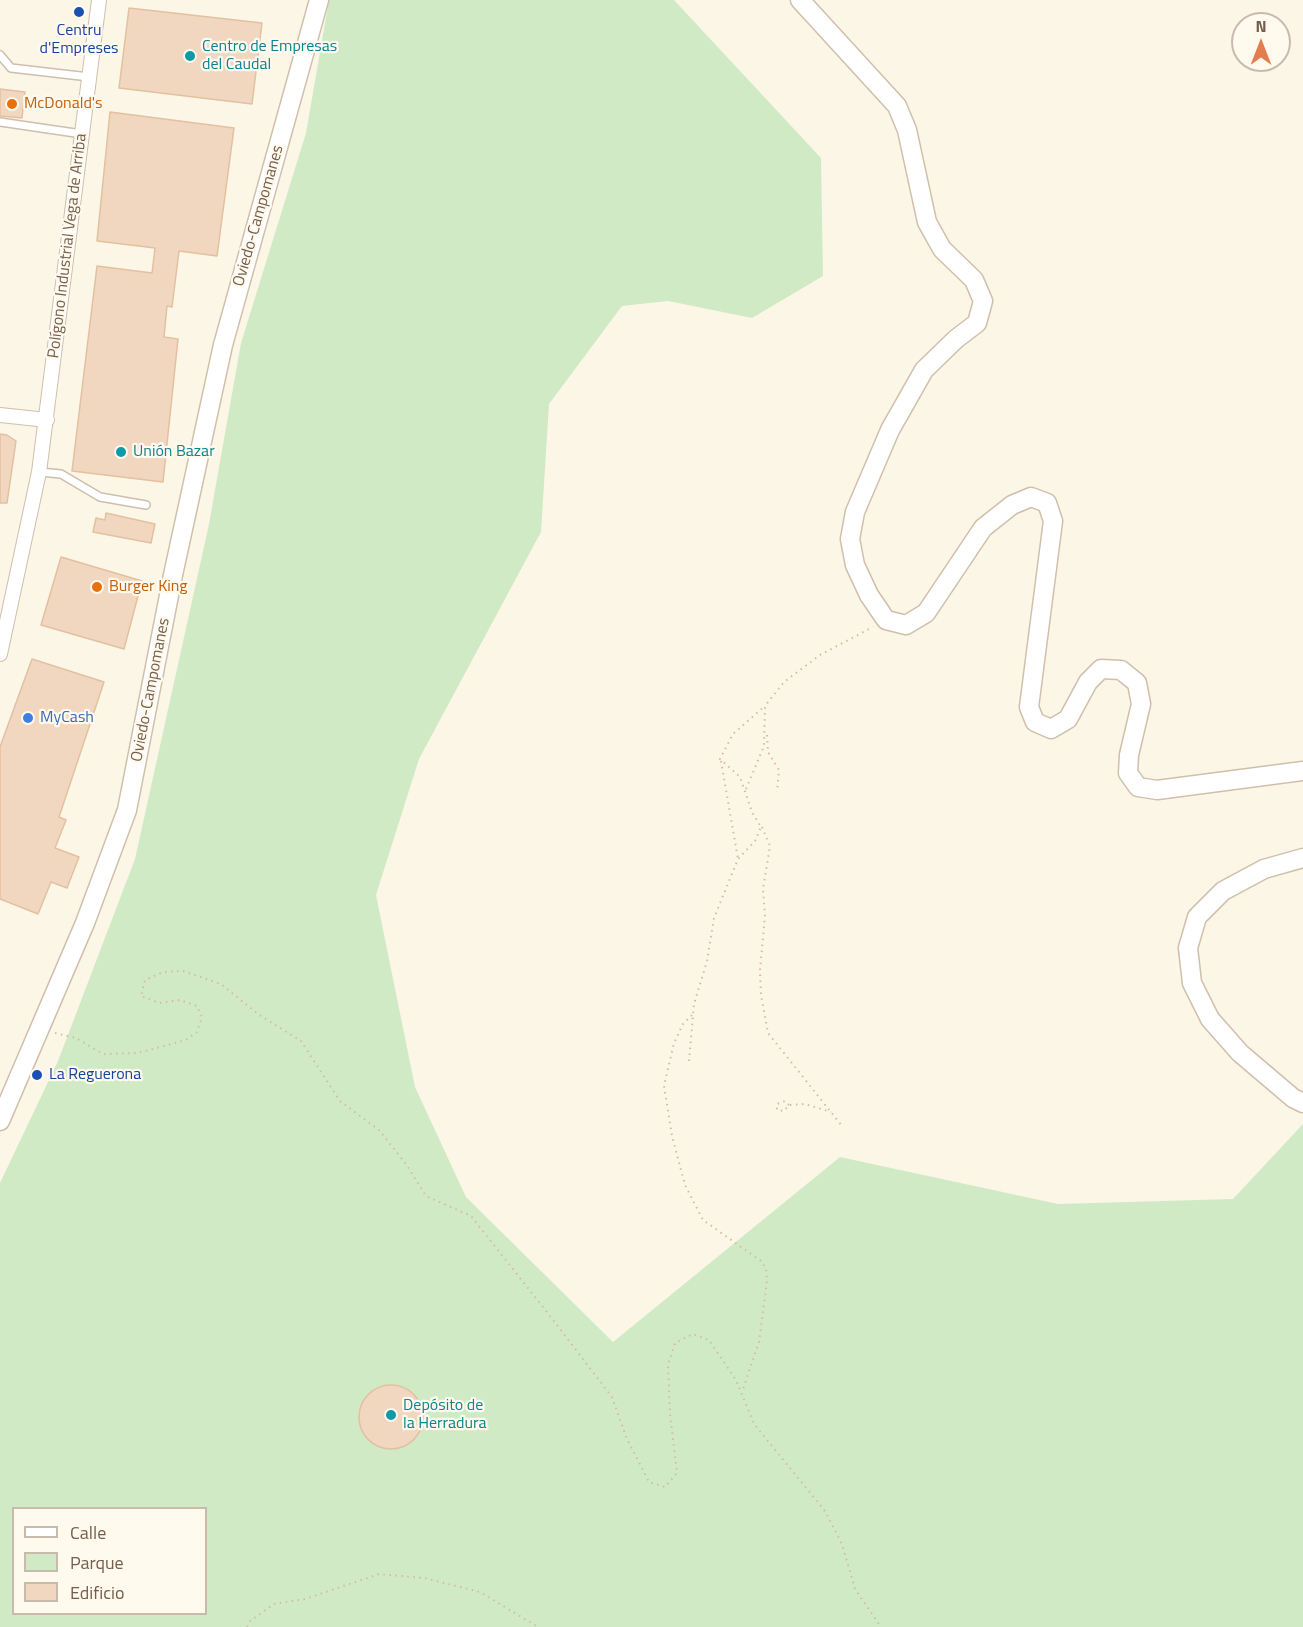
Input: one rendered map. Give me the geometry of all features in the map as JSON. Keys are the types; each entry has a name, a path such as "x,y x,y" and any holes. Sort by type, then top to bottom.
{"street":[{"name":"Polígono Industrial Vega de Arriba","path":"0,654 39,472 47,420 99,0"},
{"name":"Oviedo-Campomanes","path":"0,1121 85,923 127,810 173,575 223,345 319,0"},
{"path":"800,0 897,106 907,130 927,222 942,249 974,280 983,301 976,323 924,370 890,430 855,512 850,539 855,564 869,595 886,620 906,625 926,613 983,528 1012,505 1031,497 1047,503 1053,520 1029,706 1035,722 1051,729 1068,719 1094,675 1101,669 1121,670 1137,683 1141,704 1129,755 1128,773 1138,787 1157,790 1303,771"},
{"path":"0,415 47,420"},
{"path":"1303,858 1264,869 1222,891 1197,917 1188,948 1192,983 1210,1019 1240,1053 1293,1098 1303,1103"}],"lane":[{"path":"0,55 11,68 89,78"},
{"path":"0,122 82,134"},
{"path":"39,472 62,474 100,497 146,505"}],"path":[{"path":"738,859 720,759 733,734 765,706 784,682 820,655 886,620"},
{"path":"765,706 768,752 779,770 777,792"},
{"path":"746,789 764,746 766,729"},
{"path":"720,759 740,777 752,812 765,831 770,846 763,889 765,916 760,970 761,995 768,1033 842,1126"},
{"path":"689,1060 692,1015 707,962 714,918 738,859 760,831 758,822"},
{"path":"40,1030 76,1038 103,1054 138,1053 166,1047 186,1040 197,1032 202,1017 197,1006 180,1000 159,1003 141,996 145,980 163,972 183,971 221,984 258,1014 301,1041 340,1101 379,1130 406,1164 426,1196 471,1216 612,1397 627,1439 649,1482 665,1486 677,1473 670,1414 668,1365 675,1343 693,1334 709,1340 736,1380 754,1424 825,1511 842,1544 855,1589 880,1627"},
{"path":"692,1015 683,1024 674,1043 664,1086 672,1136 685,1185 703,1220 761,1261 766,1268 767,1281 759,1342 741,1393"},
{"path":"789,1105 805,1104 831,1112"},
{"path":"247,1627 250,1621 274,1604 305,1599 379,1574 424,1578 480,1592 538,1627"}],"green space":[{"path":"329,0 674,0 821,158 823,276 752,318 668,301 622,306 549,404 541,532 419,759 376,895 415,1087 466,1197 613,1342 840,1157 1058,1204 1233,1199 1303,1124 1303,1627 0,1627 0,1183 58,1061 135,859 209,524 241,343 306,133"}],"building":[{"name":"Centro de Empresas del Caudal","path":"129,8 262,23 252,104 119,88"},
{"name":"McDonald's","path":"0,89 25,92 22,118 0,116"},
{"path":"110,112 234,128 217,256 179,251 172,307 167,306 164,337 178,339 163,482 72,471 97,266 152,273 155,248 97,241"},
{"path":"0,434 7,435 16,441 7,503 0,503"},
{"path":"106,513 155,524 151,543 93,532 96,518 105,520"},
{"path":"61,557 142,581 124,649 41,625"},
{"path":"32,659 104,682 59,817 66,820 55,848 79,857 67,888 51,882 38,914 0,899 0,747"},
{"name":"Depósito de la Herradura","path":"385,1385 397,1385 414,1394 421,1405 423,1417 421,1429 414,1440 397,1449 385,1449 373,1444 364,1435 359,1423 359,1411 364,1399 373,1390"}],"place":[{"name":"Centru d'Empreses","path":"79,12"},
{"name":"Centro de Empresas del Caudal","path":"190,56"},
{"name":"McDonald's","path":"12,104"},
{"name":"Unión Bazar","path":"121,452"},
{"name":"Burger King","path":"97,587"},
{"name":"MyCash","path":"28,718"},
{"name":"La Reguerona","path":"37,1075"},
{"name":"Depósito de la Herradura","path":"391,1415"}]}
